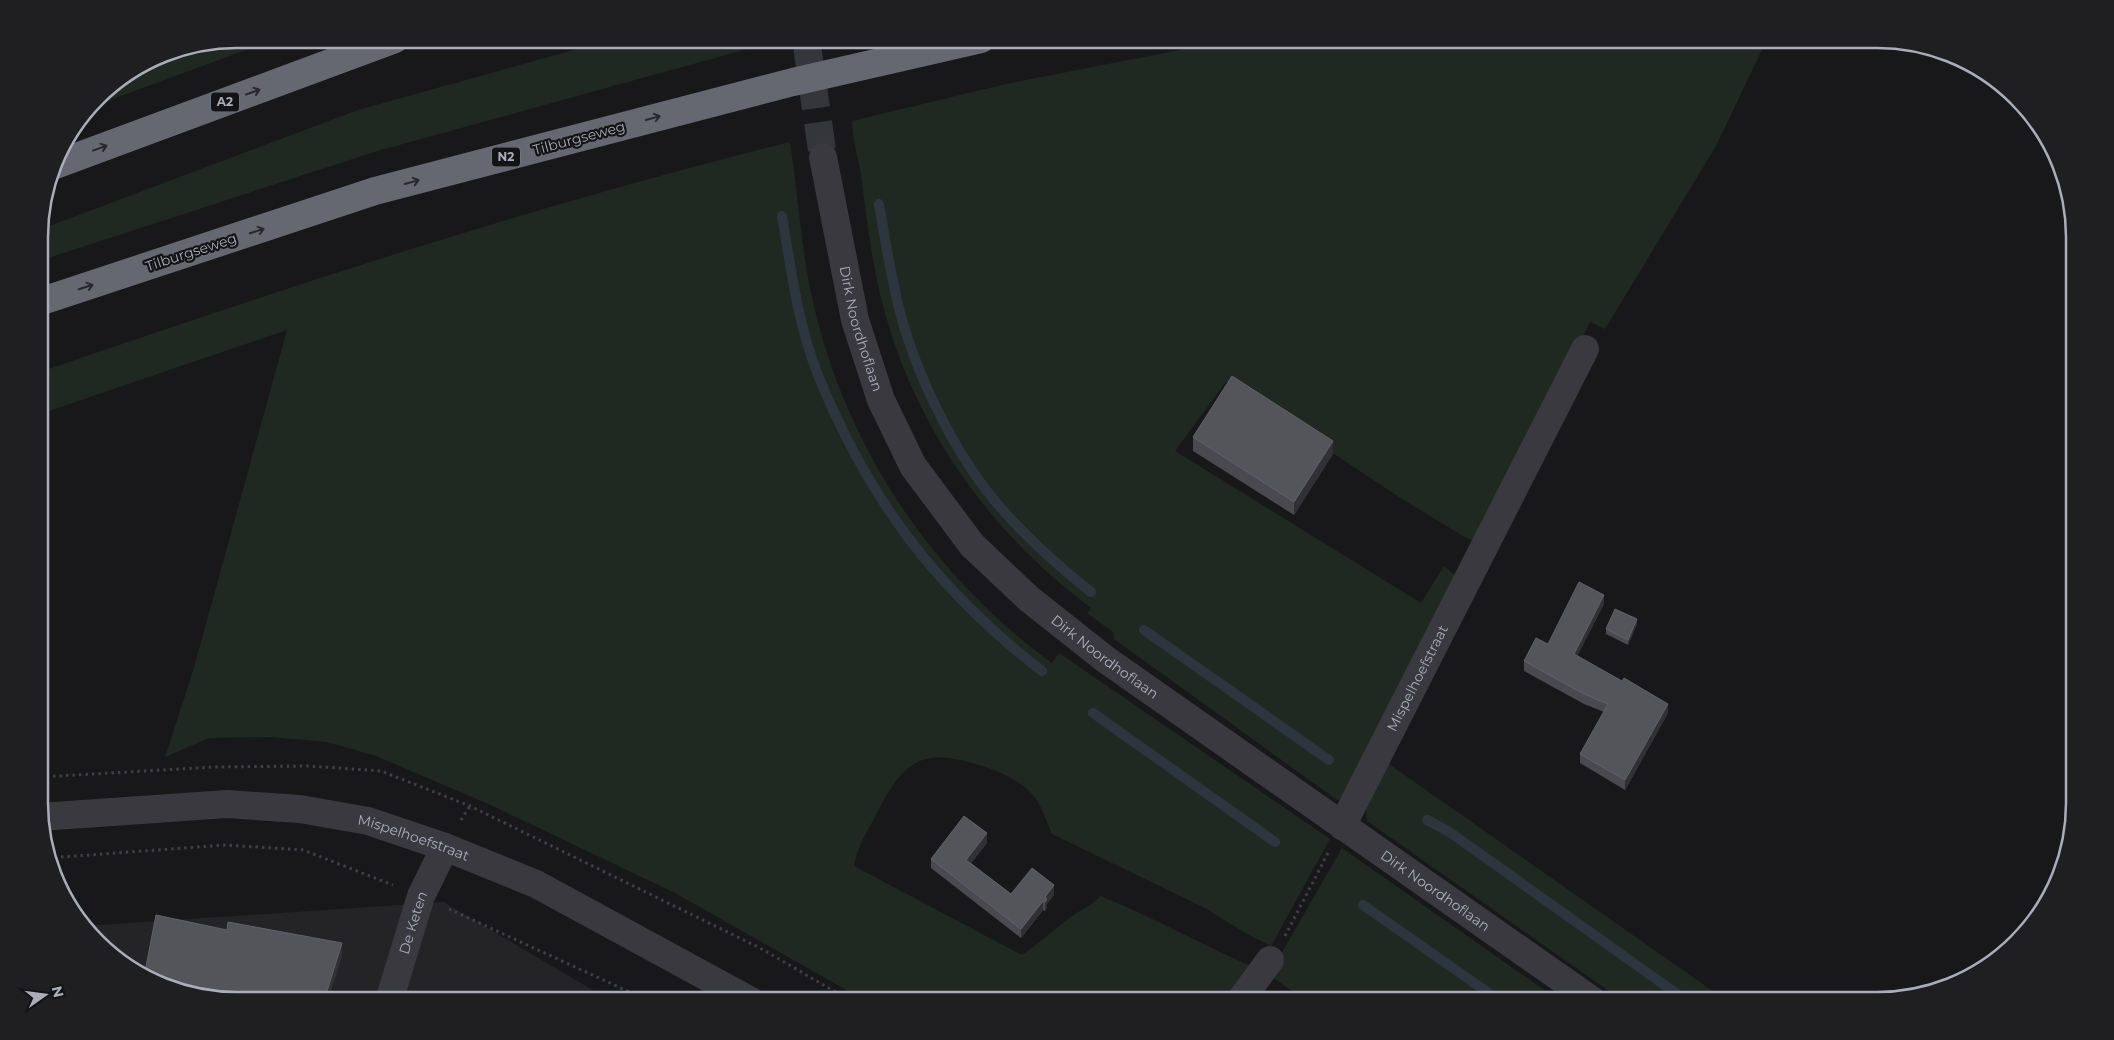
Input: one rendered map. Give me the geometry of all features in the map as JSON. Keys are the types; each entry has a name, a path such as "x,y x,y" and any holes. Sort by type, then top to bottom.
{"highway":[{"name":"A2","path":"63,162 371,48"},
{"name":"Tilburgseweg","path":"48,299 375,192 793,82 942,48"}],"street":[{"name":"Dirk Noordhoflaan","path":"823,157 855,320 881,400 913,466 972,546 1028,598 1105,659 1580,992"},
{"name":"Mispelhoefstraat","path":"1342,826 1585,349"},
{"name":"Mispelhoefstraat","path":"48,815 226,804 300,809 368,821 445,847 536,884 734,992"},
{"name":"De Keten","path":"392,992 421,896 445,847"},
{"path":"1247,992 1270,960"}],"path":[{"path":"1270,960 1342,826"},
{"path":"56,857 225,845 303,850 421,896 629,992"}],"shaded area":[{"path":"252,48 104,102 131,79 164,62 212,49"},
{"path":"581,48 751,48 374,152 48,258 48,227 358,110"},
{"path":"1190,48 1763,48 1716,146 1605,329 1590,322 1480,544 1463,536 1402,499 1226,382 1175,451 1421,603 1444,566 1461,581 1350,796 1337,800 1114,639 1113,632 1087,613 1091,608 1055,579 991,514 963,477 917,399 899,357 880,296 852,121 1006,84"},
{"path":"790,142 813,302 828,356 847,407 871,457 900,504 932,549 969,590 1009,628 1052,663 1059,653 1330,839 1271,946 1247,934 1205,908 1052,834 1043,812 1031,793 1012,778 961,760 930,758 918,762 907,769 897,780 860,845 854,866 1022,955 1100,896 1256,968 1239,992 850,992 675,893 493,806 376,756 327,742 270,737 209,738 165,757 193,671 287,330 48,411 48,369 319,278 506,220 695,166"},
{"path":"1386,762 1714,992 1610,992 1367,821 1365,803"},
{"path":"1342,848 1547,992 1294,992 1269,975"},
{"path":"444,902 596,992 212,991 164,978 131,961 112,946 92,925"}],"building":[{"path":"1232,376 1333,441 1294,502 1193,437"},
{"path":"1579,582 1604,595 1574,654 1622,681 1624,678 1668,704 1625,780 1580,754 1608,704 1584,694 1524,661 1536,638 1548,644"},
{"path":"1615,609 1637,619 1628,640 1606,629"},
{"path":"964,816 987,833 966,860 1011,894 1032,868 1054,885 1045,897 1047,899 1045,902 1043,901 1021,929 931,859"},
{"path":"156,915 227,930 228,922 342,943 327,992 212,991 188,986 164,978 146,969"}],"waterway":[{"path":"879,204 888,258 907,336 926,386 951,436 965,460 1006,514 1040,549 1091,592"},
{"path":"782,216 805,337 818,375 859,462 883,502 909,539 938,574 1004,640 1042,671"},
{"path":"1144,630 1329,760"},
{"path":"1093,713 1275,842"},
{"path":"1427,820 1448,831 1674,992"},
{"path":"1363,905 1487,992"}],"tunnel":[{"path":"807,48 823,157"}]}
